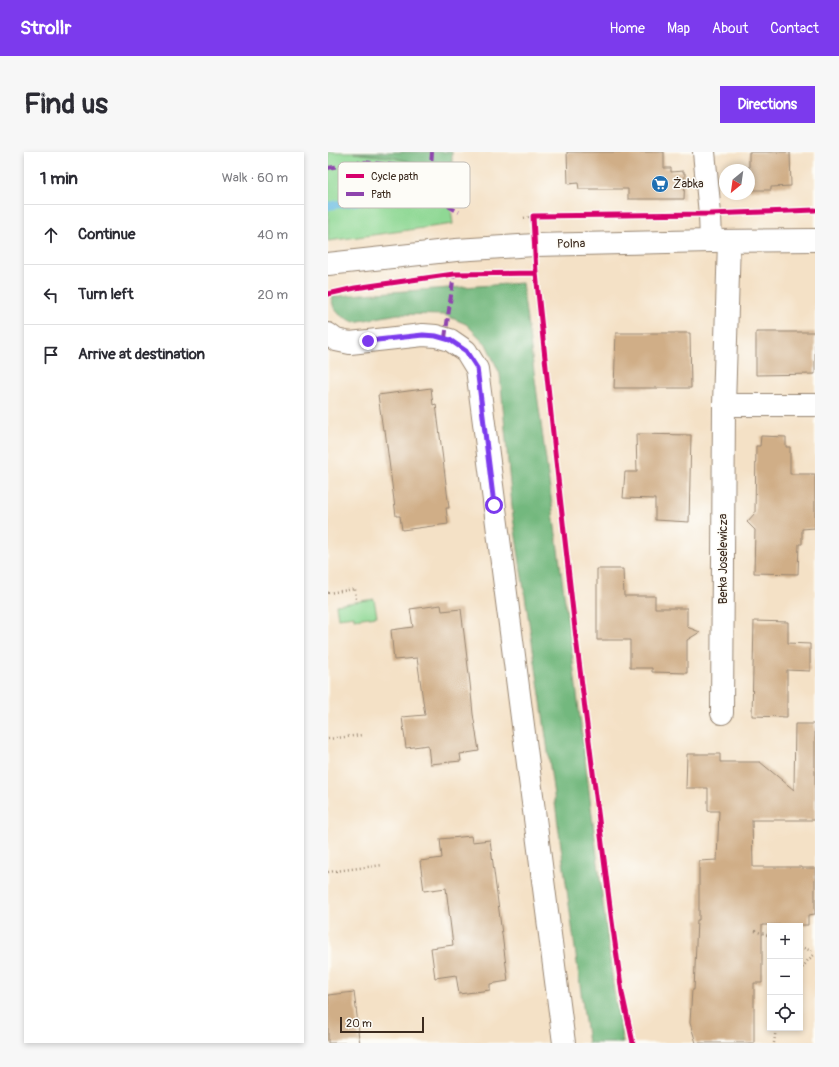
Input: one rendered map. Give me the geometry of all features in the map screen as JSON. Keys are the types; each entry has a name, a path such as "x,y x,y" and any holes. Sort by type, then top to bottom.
{"street":[{"name":"Berka Joselewicza","path":"704,152 710,214 720,241 724,405 722,713"},
{"name":"Polna","path":"328,264 456,250 535,245 815,240"},
{"path":"328,334 336,340 350,343 423,335 436,336 450,340 466,351 477,368 564,1043"},
{"path":"724,405 815,404"}],"path":[{"path":"328,593 355,589 356,599"},
{"path":"328,739 362,735"},
{"path":"328,872 383,865"},
{"path":"755,931 767,935"},
{"path":"803,948 815,953 803,967"},
{"path":"774,1043 776,1031"}],"green space":[{"path":"328,152 353,152 391,157 411,162 338,162 338,208 451,208 453,224 328,241"},
{"path":"353,152 452,152 452,162 411,162 391,157"},
{"path":"522,283 570,638 614,992 623,1043 588,1043 542,708 513,517 500,374 486,344 466,324 445,315 398,314 354,322 340,315 334,308 331,297"},
{"path":"374,599 377,616 354,619 354,616 338,618 336,605"}],"building":[{"path":"567,152 664,152 664,168 671,168 671,172 683,171 683,173 685,173 684,199 628,199 628,189 579,189 578,183 568,184"},
{"path":"749,152 790,152 791,186 771,187 771,190 755,190 755,164 749,164"},
{"path":"756,332 815,332 815,374 756,375"},
{"path":"616,333 690,333 691,388 614,388"},
{"path":"431,388 433,405 436,404 449,508 446,508 448,524 402,530 400,516 396,516 385,430 383,430 378,395"},
{"path":"636,434 691,435 689,522 655,520 655,499 623,498 625,472 637,472"},
{"path":"761,436 786,437 786,447 790,447 790,474 815,474 815,528 802,529 802,544 799,544 798,574 754,573 755,530 747,522 755,513 756,446 760,446"},
{"path":"597,569 623,569 624,596 655,596 655,608 687,608 687,627 700,632 687,640 687,673 652,672 652,668 630,668 630,640 597,640"},
{"path":"441,605 442,611 461,609 473,714 479,751 460,754 461,761 430,764 428,745 406,748 402,717 425,715 417,658 394,660 391,630 413,627 410,609"},
{"path":"754,621 788,622 788,643 810,644 810,671 787,670 787,717 752,716"},
{"path":"795,724 815,724 815,820 752,820 753,867 815,868 815,914 808,915 808,925 803,925 803,923 767,923 767,925 762,925 762,983 754,983 754,1043 696,1043 690,1023 692,990 694,990 697,920 699,920 699,861 717,860 719,811 708,811 708,788 686,788 687,754 720,754 720,762 760,762 794,790"},
{"path":"471,836 472,842 490,840 508,981 490,984 490,990 459,994 456,975 435,978 431,948 453,945 446,888 424,891 420,861 442,858 440,839"},
{"path":"354,992 360,1043 328,1043 328,995"}],"waterway":[{"path":"328,206 338,204"}],"marked path":[{"path":"431,162 432,152"},
{"path":"328,168 338,166"},
{"path":"452,208 459,212"},
{"path":"445,338 454,274"}],"cycle path":[{"path":"633,1043 622,993 576,638 536,273 533,216 710,214 815,210"},
{"path":"328,294 355,288 454,274 536,273"}],"place":[{"name":"Żabka","path":"660,184"}],"route":[{"path":"368,341 423,335 436,336 450,340 466,351 477,368 494,505"}]}
